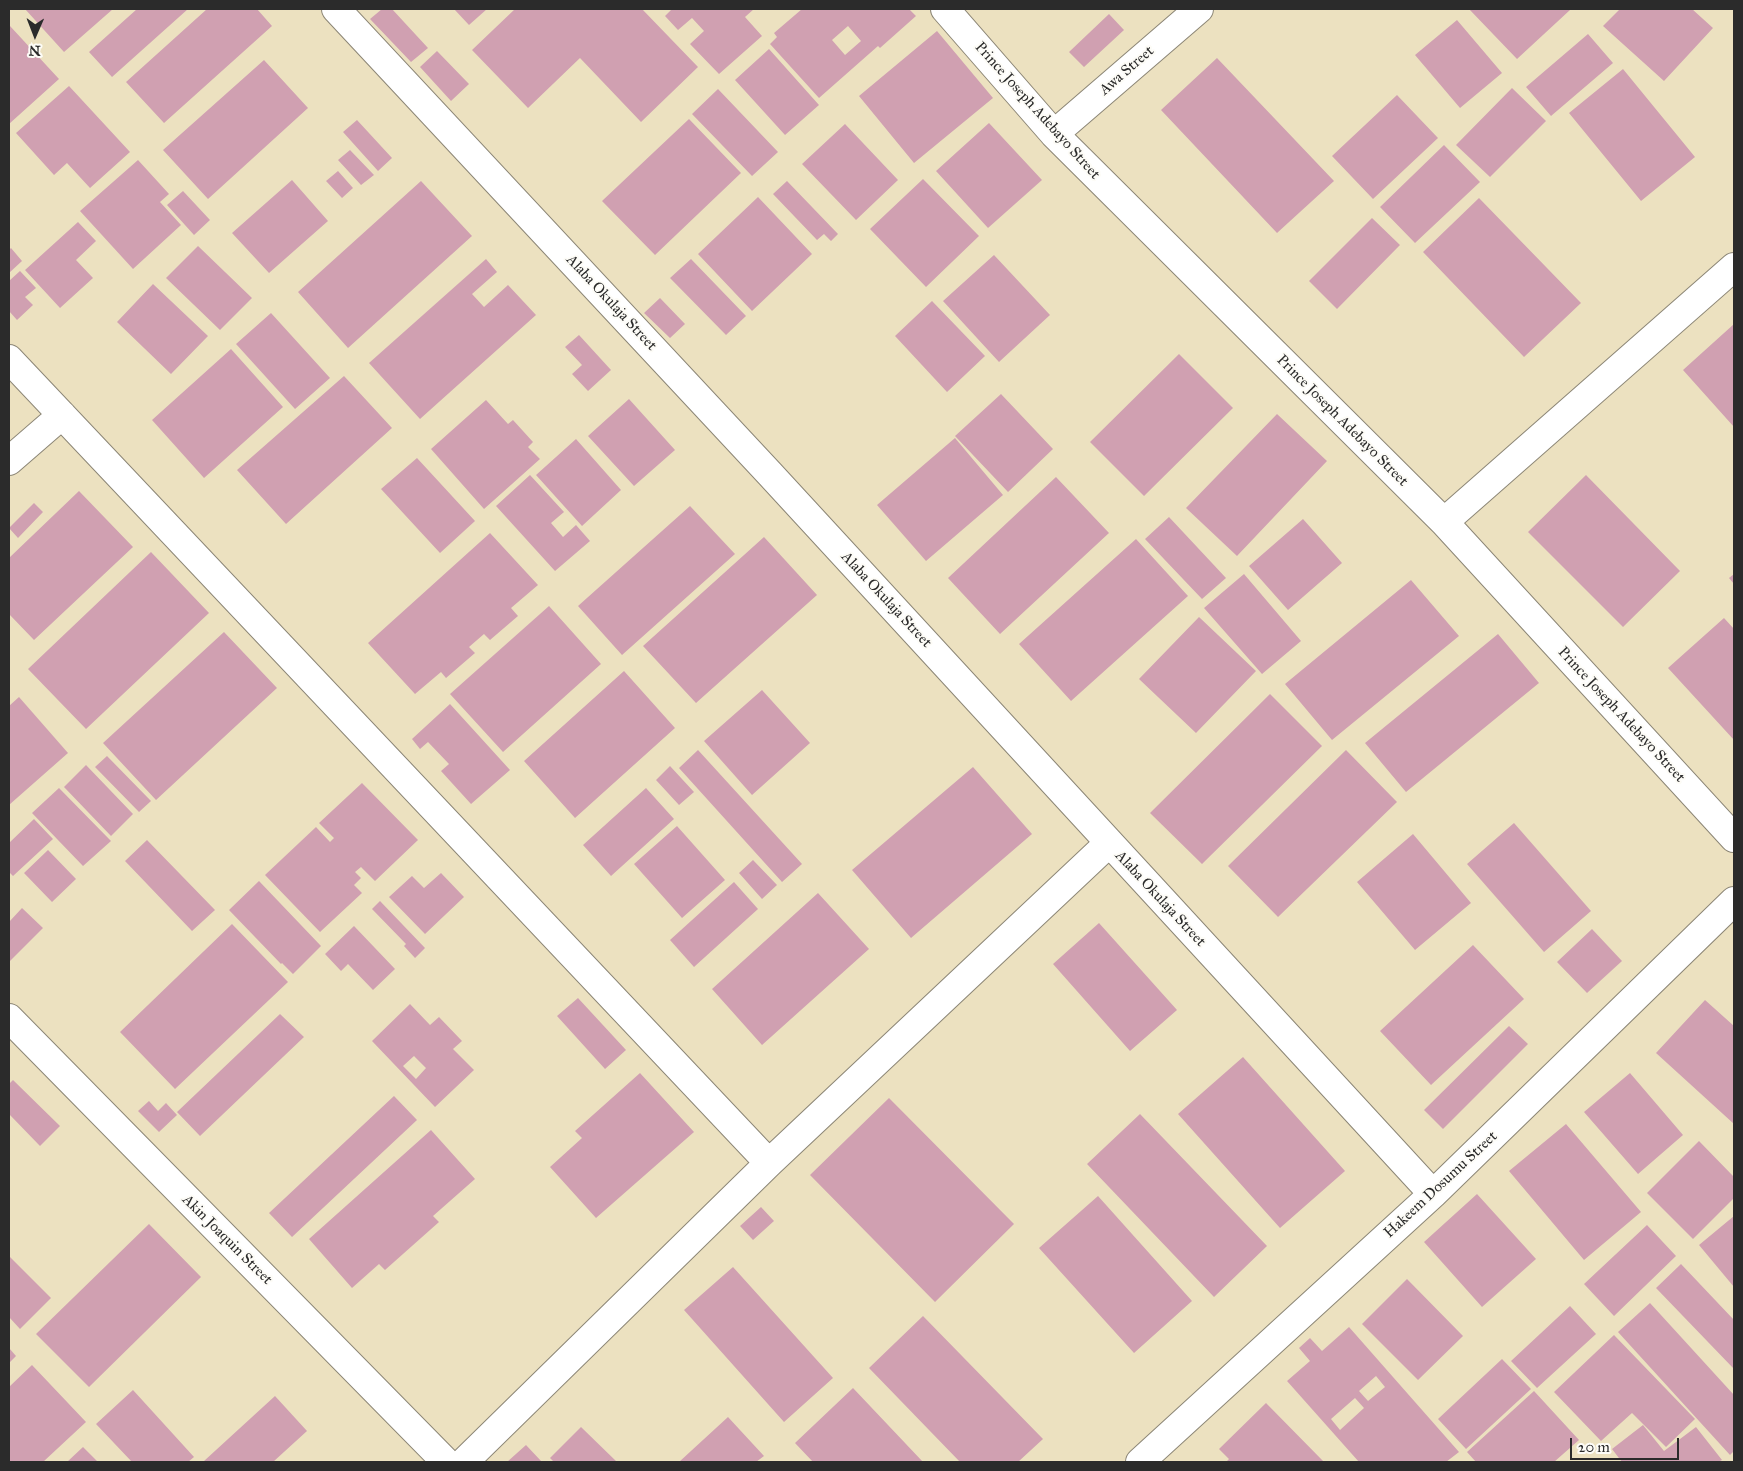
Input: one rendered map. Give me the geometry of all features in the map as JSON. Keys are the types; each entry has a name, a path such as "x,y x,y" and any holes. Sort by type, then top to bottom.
{"street":[{"name":"Alaba Okulaja Street","path":"336,9 770,474 1433,1194"},
{"name":"Prince Joseph Adebayo Street","path":"945,9 1054,134 1444,522 1734,838"},
{"name":"Awa Street","path":"1054,134 1199,9"},
{"path":"1444,522 1734,267"},
{"path":"9,359 769,1163"},
{"path":"9,461 62,415"},
{"path":"464,1462 769,1163 1109,844"},
{"name":"Hakeem Dosumu Street","path":"1140,1462 1433,1194 1734,901"},
{"name":"Akin Joaquin Street","path":"12,1028 446,1462"}],"building":[{"path":"25,9 113,9 64,52"},
{"path":"137,9 188,9 112,77 89,52"},
{"path":"207,9 257,9 272,26 164,123 126,82"},
{"path":"382,9 392,9 428,48 411,62 370,19"},
{"path":"454,9 487,9 469,25"},
{"path":"515,9 642,9 698,67 641,122 580,58 528,108 472,50"},
{"path":"672,9 754,9 745,17 762,36 719,74 690,44 704,31 692,18 678,30 665,16"},
{"path":"802,9 909,9 916,16 880,48 878,46 819,98 770,44 777,37 774,33","holes":["848,26 861,41 845,55 832,40"]},
{"path":"1469,9 1568,9 1570,10 1517,59"},
{"path":"1620,9 1692,9 1713,28 1664,81 1603,26"},
{"path":"1109,14 1124,30 1084,67 1069,52"},
{"path":"1457,20 1502,73 1460,108 1415,55"},
{"path":"10,26 59,79 9,124 9,28"},
{"path":"937,31 993,98 914,163 859,96"},
{"path":"1588,34 1613,63 1551,116 1526,87"},
{"path":"769,49 819,105 785,135 735,80"},
{"path":"437,51 469,84 451,101 420,67"},
{"path":"1217,58 1334,181 1277,233 1161,110"},
{"path":"264,60 308,108 208,199 163,150"},
{"path":"1623,69 1695,157 1641,201 1569,113"},
{"path":"69,86 130,152 90,188 67,163 54,175 16,133"},
{"path":"1512,88 1546,121 1490,177 1456,145"},
{"path":"718,89 778,152 752,176 692,114"},
{"path":"1397,95 1438,138 1373,199 1332,156"},
{"path":"689,119 741,173 655,255 602,201"},
{"path":"357,120 392,158 378,171 343,132"},
{"path":"989,123 1042,180 988,228 936,171"},
{"path":"845,124 898,180 856,220 802,164"},
{"path":"1444,145 1480,182 1415,243 1380,207"},
{"path":"350,150 374,175 361,185 338,160"},
{"path":"138,160 169,194 160,202 181,225 133,269 80,211"},
{"path":"338,171 353,188 342,198 326,181"},
{"path":"923,179 979,236 926,287 870,229"},
{"path":"292,180 328,221 269,273 232,233"},
{"path":"421,181 472,236 348,348 298,292"},
{"path":"787,181 838,234 831,241 824,234 817,240 773,194"},
{"path":"183,191 210,220 194,235 167,205"},
{"path":"758,197 812,254 752,311 698,254"},
{"path":"1479,198 1581,303 1524,357 1423,252"},
{"path":"1372,218 1400,245 1337,309 1309,281"},
{"path":"78,222 96,241 76,260 93,278 60,308 25,270"},
{"path":"198,246 252,298 220,330 166,278"},
{"path":"11,248 22,261 9,273 9,250"},
{"path":"994,255 1050,315 999,362 943,301"},
{"path":"486,259 497,272 472,294 484,307 508,285 536,315 420,419 369,363"},
{"path":"691,259 746,316 726,335 670,278"},
{"path":"20,271 36,288 25,297 33,305 17,320 9,311 9,281"},
{"path":"153,284 208,336 171,374 117,322"},
{"path":"660,298 685,324 670,338 644,313"},
{"path":"932,301 985,356 947,392 895,336"},
{"path":"271,313 330,378 295,409 236,344"},
{"path":"1734,324 1734,427 1683,370"},
{"path":"579,335 611,370 588,391 572,374 582,365 565,347"},
{"path":"231,349 283,407 204,478 152,420"},
{"path":"1179,354 1233,408 1144,496 1090,442"},
{"path":"344,376 392,428 286,524 237,470"},
{"path":"1001,394 1053,449 1008,492 955,436"},
{"path":"629,399 675,450 634,486 588,436"},
{"path":"486,400 508,424 513,420 533,442 528,447 540,459 484,509 431,449"},
{"path":"1277,414 1327,461 1237,556 1186,508"},
{"path":"955,438 1003,495 926,561 877,505"},
{"path":"576,439 621,490 582,526 536,475"},
{"path":"417,458 475,521 440,553 381,489"},
{"path":"530,475 564,512 551,523 563,537 576,525 590,541 555,571 496,506"},
{"path":"1586,475 1680,571 1623,627 1528,532"},
{"path":"1056,477 1109,533 1000,634 948,578"},
{"path":"79,491 133,547 34,640 9,614 9,558"},
{"path":"34,503 43,512 18,538 9,528"},
{"path":"690,506 735,554 622,655 578,606"},
{"path":"1169,517 1226,578 1202,599 1145,539"},
{"path":"1303,519 1342,563 1288,610 1249,566"},
{"path":"490,533 538,585 511,608 518,616 490,640 484,634 469,647 475,653 446,678 441,672 415,694 368,643"},
{"path":"764,537 817,595 696,703 643,646"},
{"path":"1136,539 1188,596 1071,701 1019,644"},
{"path":"151,552 209,613 86,729 28,669"},
{"path":"1244,574 1301,641 1262,674 1204,608"},
{"path":"1734,574 1734,584 1729,578"},
{"path":"1411,580 1459,636 1332,740 1285,684"},
{"path":"549,606 601,664 503,752 450,694"},
{"path":"1199,617 1256,671 1196,733 1139,679"},
{"path":"1724,618 1734,629 1734,740 1668,668"},
{"path":"224,632 277,688 156,800 103,743"},
{"path":"1498,634 1539,683 1406,792 1365,743"},
{"path":"624,671 675,728 575,818 524,761"},
{"path":"762,690 810,743 752,795 704,741"},
{"path":"1270,694 1322,746 1202,864 1150,813"},
{"path":"19,697 68,753 9,805 9,706"},
{"path":"450,704 510,770 471,804 441,771 449,764 428,742 420,749 412,739"},
{"path":"698,750 802,864 782,882 679,768"},
{"path":"1346,750 1397,802 1278,917 1228,866"},
{"path":"107,756 151,801 139,812 95,767"},
{"path":"86,765 133,814 111,836 64,787"},
{"path":"670,766 694,792 679,805 656,780"},
{"path":"973,767 1032,834 911,938 852,870"},
{"path":"362,783 418,840 375,881 361,867 355,872 361,878 354,885 362,893 320,932 265,875 316,827 330,842 334,838 319,823"},
{"path":"59,788 111,841 83,866 32,813"},
{"path":"646,788 674,819 611,876 583,845"},
{"path":"34,819 53,839 13,876 9,872 9,843"},
{"path":"1514,823 1591,911 1544,952 1467,864"},
{"path":"677,826 725,880 682,918 634,864"},
{"path":"1413,834 1471,903 1415,950 1357,882"},
{"path":"147,840 215,910 192,931 125,861"},
{"path":"48,850 76,879 52,902 24,873"},
{"path":"753,860 777,885 762,899 739,873"},
{"path":"441,873 464,897 425,934 389,897 412,876 424,888"},
{"path":"259,881 321,946 293,974 229,910"},
{"path":"734,882 758,909 694,967 670,940"},
{"path":"818,893 869,949 762,1045 712,989"},
{"path":"380,901 425,948 415,958 404,946 406,944 372,909"},
{"path":"22,908 43,928 9,962 9,922"},
{"path":"1099,923 1177,1010 1130,1051 1053,964"},
{"path":"232,924 288,982 175,1089 120,1032"},
{"path":"354,926 395,969 373,990 348,964 341,971 325,954"},
{"path":"1592,929 1622,961 1587,993 1557,962"},
{"path":"1473,945 1524,999 1431,1085 1380,1031"},
{"path":"578,998 626,1050 605,1069 557,1016"},
{"path":"1705,1000 1734,1026 1734,1124 1656,1053"},
{"path":"410,1004 430,1025 439,1017 462,1041 453,1049 474,1070 435,1107 372,1041","holes":["414,1056 426,1068 416,1079 403,1066"]},
{"path":"280,1014 304,1037 200,1136 177,1112"},
{"path":"1509,1026 1528,1044 1443,1129 1424,1110"},
{"path":"1243,1057 1345,1171 1280,1228 1178,1114"},
{"path":"640,1073 694,1132 596,1218 550,1167 582,1138 575,1131"},
{"path":"1630,1073 1683,1135 1638,1174 1584,1112"},
{"path":"13,1080 60,1126 40,1146 9,1114 9,1084"},
{"path":"394,1096 417,1120 292,1237 269,1213"},
{"path":"889,1098 1014,1224 935,1302 810,1175"},
{"path":"149,1101 158,1111 166,1103 177,1115 159,1132 138,1111"},
{"path":"1140,1114 1267,1246 1214,1297 1087,1164"},
{"path":"1566,1124 1641,1212 1584,1260 1509,1171"},
{"path":"431,1130 475,1179 433,1216 439,1222 385,1270 379,1264 352,1288 309,1239"},
{"path":"1699,1141 1734,1177 1734,1198 1693,1239 1647,1193"},
{"path":"1477,1194 1536,1259 1482,1307 1424,1242"},
{"path":"1098,1196 1192,1301 1134,1353 1039,1248"},
{"path":"761,1207 774,1221 753,1240 740,1226"},
{"path":"1734,1216 1734,1287 1699,1245"},
{"path":"149,1224 201,1277 89,1387 36,1334"},
{"path":"1647,1225 1676,1256 1614,1316 1584,1284"},
{"path":"9,1256 51,1298 20,1329 9,1317"},
{"path":"1681,1264 1734,1320 1734,1369 1656,1288"},
{"path":"733,1267 833,1378 784,1422 684,1310"},
{"path":"1407,1279 1463,1336 1418,1380 1362,1324"},
{"path":"1650,1303 1734,1395 1734,1451 1730,1455 1618,1332"},
{"path":"1570,1306 1596,1334 1537,1388 1511,1361"},
{"path":"923,1316 1043,1439 1018,1462 960,1462 869,1368"},
{"path":"1349,1327 1459,1452 1446,1462 1359,1462 1287,1381 1310,1361 1299,1348 1310,1338 1322,1351","holes":["1376,1376 1385,1387 1368,1401 1359,1391","1355,1398 1364,1408 1340,1430 1331,1419"]},
{"path":"1614,1335 1695,1419 1666,1447 1632,1413 1601,1441 1554,1392"},
{"path":"9,1348 16,1356 9,1363"},
{"path":"1502,1359 1531,1389 1466,1449 1438,1419"},
{"path":"32,1365 86,1422 43,1462 9,1462 9,1387"},
{"path":"853,1388 923,1462 813,1462 795,1443"},
{"path":"133,1390 194,1457 188,1462 132,1462 96,1424"},
{"path":"1534,1391 1579,1440 1554,1462 1476,1462 1467,1452"},
{"path":"275,1396 307,1431 273,1462 204,1461"},
{"path":"1266,1403 1324,1462 1226,1462 1229,1459 1219,1449"},
{"path":"728,1417 764,1456 756,1462 679,1462"},
{"path":"1643,1425 1664,1451 1696,1427 1722,1460 1718,1462 1622,1462 1612,1449"},
{"path":"581,1427 617,1462 554,1462 550,1458"},
{"path":"526,1445 542,1462 507,1462"},
{"path":"83,1447 98,1462 67,1462"}]}
